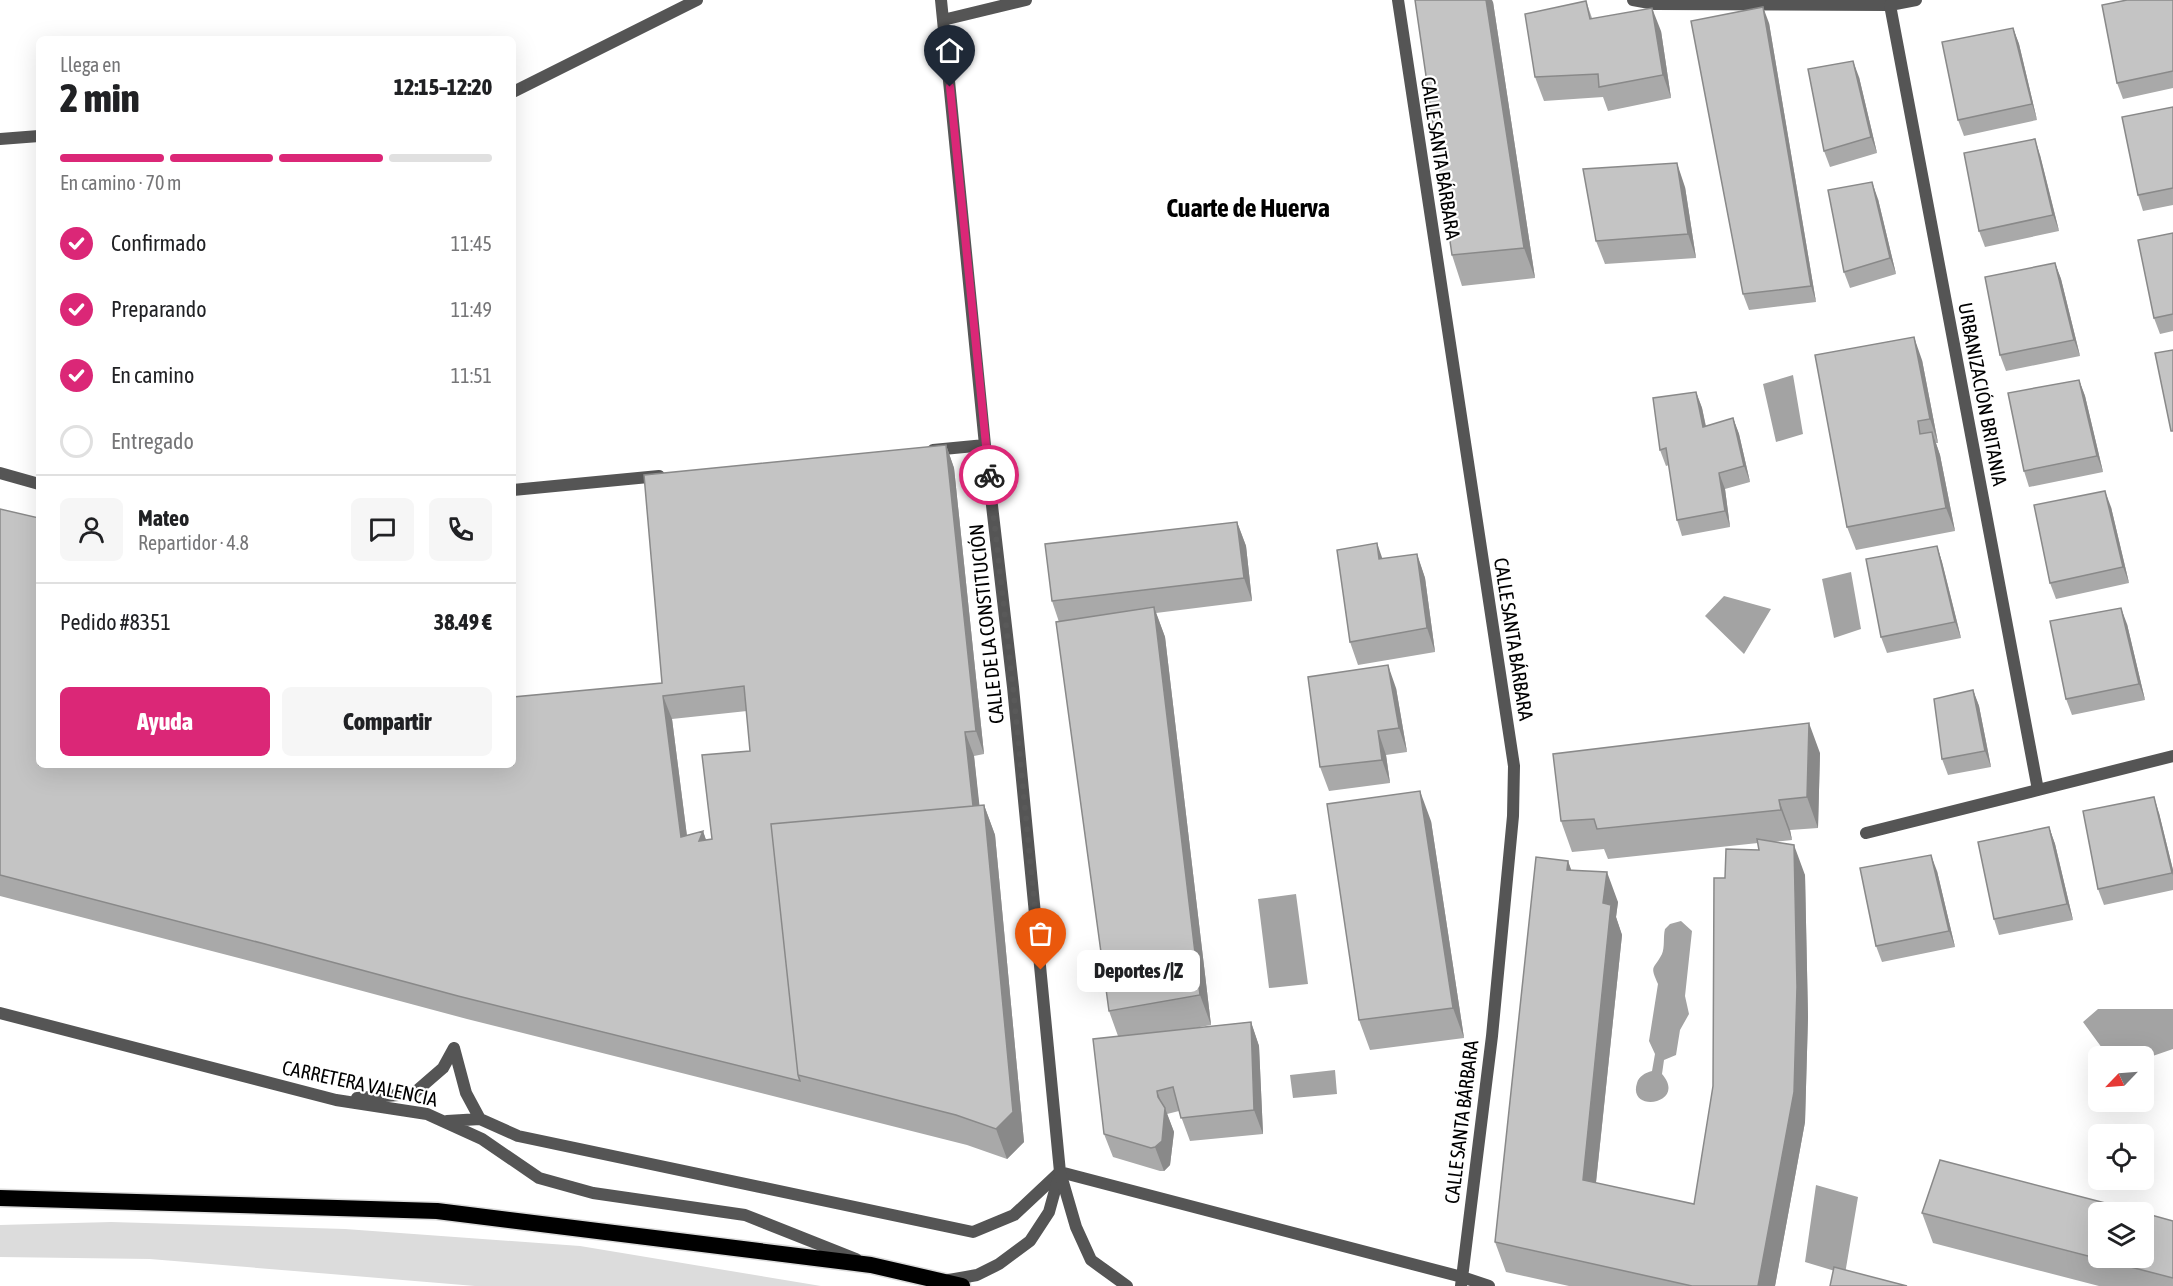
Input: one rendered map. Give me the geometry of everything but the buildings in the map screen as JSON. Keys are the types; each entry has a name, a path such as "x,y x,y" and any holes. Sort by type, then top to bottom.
{"highway":[{"path":"0,1198 437,1211 871,1265 962,1286"}],"street":[{"path":"516,90 697,0"},
{"name":"CALLE DE LA CONSTITUCIÓN","path":"941,0 985,445 1013,687 1059,1172 1076,1227 1091,1260 1127,1286"},
{"path":"943,20 1026,0"},
{"name":"CALLE SANTA BÁRBARA","path":"1398,0 1514,766 1513,816 1493,1024 1462,1281"},
{"path":"1633,0 1655,4 1890,5 1916,0"},
{"name":"URBANIZACIÓN BRITANIA","path":"1890,5 2038,790"},
{"path":"0,139 36,136"},
{"path":"926,451 985,445"},
{"path":"0,473 36,482"},
{"path":"516,490 666,476"},
{"path":"1866,833 2173,756"},
{"name":"CARRETERA VALENCIA","path":"0,1012 336,1100 427,1114 482,1138 539,1178 592,1193 745,1215 871,1265"},
{"path":"336,1100 413,1094 443,1068 454,1048 466,1093 480,1119"},
{"path":"444,1122 480,1119 518,1136 973,1232 1014,1215 1059,1172 1462,1281 1489,1286"},
{"name":"CALLE DE LA CONSTITUCIÓN","path":"942,1282 977,1275 999,1264 1030,1241 1050,1212 1059,1172"}],"shaded area":[{"path":"1793,375 1803,434 1776,442 1763,384"},
{"path":"1851,572 1861,629 1834,638 1822,579"},
{"path":"1724,596 1771,609 1744,654 1705,616"},
{"path":"1296,894 1308,984 1269,988 1258,899"},
{"path":"1681,921 1692,931 1685,996 1689,1014 1680,1030 1676,1055 1664,1060 1662,1074 1668,1084 1668,1092 1663,1098 1647,1102 1640,1099 1636,1093 1639,1078 1652,1071 1655,1054 1649,1041 1658,984 1653,970 1663,951 1665,929 1670,924"},
{"path":"2098,1009 2173,1009 2173,1049 2154,1056 2154,1046 2101,1046 2083,1022"},
{"path":"1335,1070 1337,1094 1293,1098 1290,1075"},
{"path":"1816,1185 1858,1197 1845,1274 1805,1262"},
{"path":"111,1222 345,1229 580,1246 821,1286 475,1286 150,1259 0,1257 0,1225"}],"way so far":[{"path":"989,475 1041,970"}],"place":[{"name":"Deportes /|Z","path":"1041,970"}],"district":[{"name":"Cuarte de Huerva","path":"1248,208"}],"route":[{"path":"950,87 989,475"}]}
